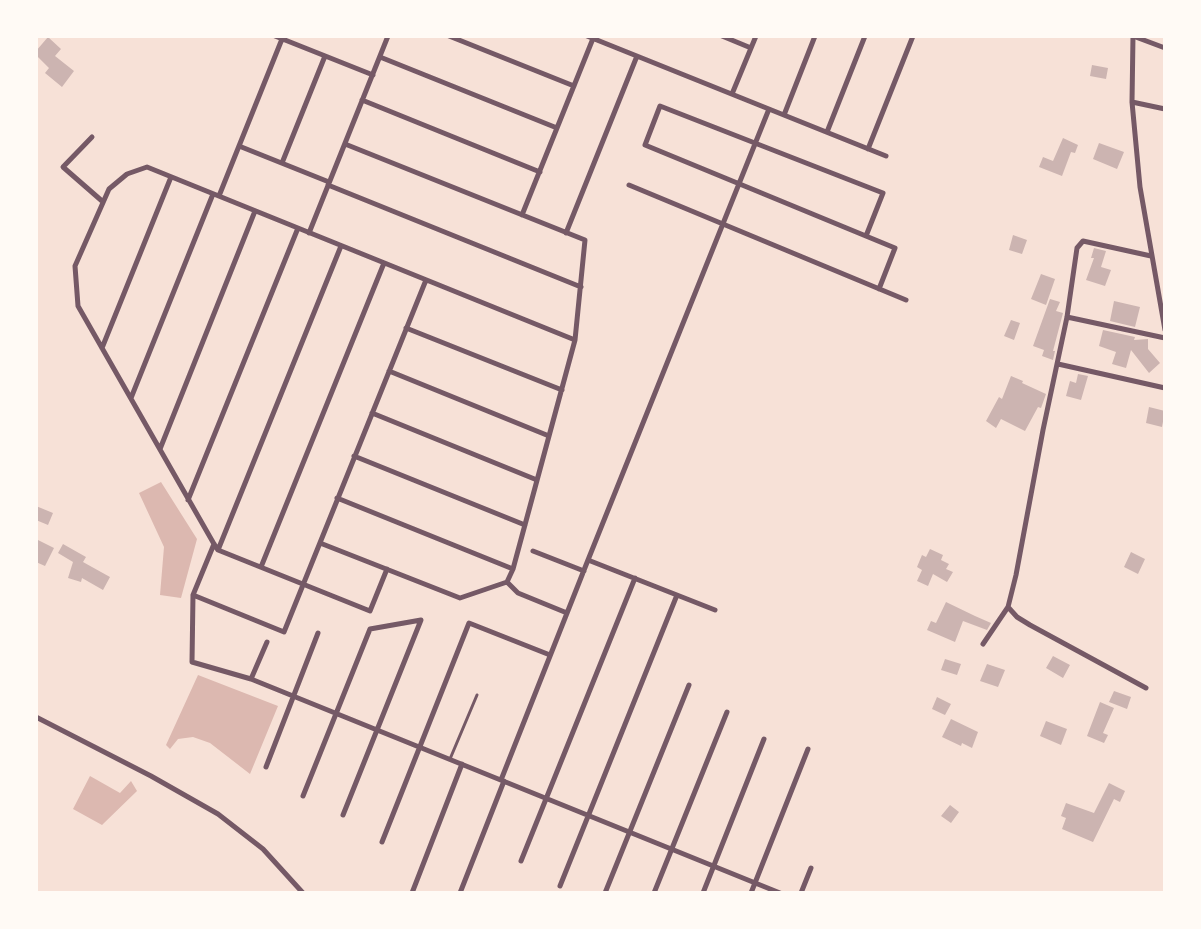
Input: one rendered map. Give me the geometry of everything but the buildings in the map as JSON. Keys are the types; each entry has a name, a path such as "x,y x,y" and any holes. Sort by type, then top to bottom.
{"street":[{"path":"275,36 373,75"},
{"path":"309,233 388,36"},
{"path":"449,36 574,86"},
{"path":"722,36 751,48"},
{"path":"732,94 756,36"},
{"path":"784,115 815,36"},
{"path":"827,132 865,36"},
{"path":"868,149 912,36"},
{"path":"1165,48 1133,36 1132,102 1140,187 1165,330"},
{"path":"522,215 592,37 886,156"},
{"path":"131,398 216,195 239,146 282,39"},
{"path":"282,163 325,56"},
{"path":"566,233 637,56"},
{"path":"380,57 557,128"},
{"path":"362,100 540,172"},
{"path":"1132,102 1165,109"},
{"path":"866,236 883,193 660,106 645,146 739,184 866,236 896,248 879,289"},
{"path":"460,893 550,655 769,109"},
{"path":"92,137 63,167 102,201"},
{"path":"320,543 460,598 507,582 513,569 574,340 585,240 345,144"},
{"path":"239,146 581,287"},
{"path":"387,569 370,611 218,550 78,306 75,266 109,189 127,174 147,167 574,340"},
{"path":"102,348 171,177"},
{"path":"629,185 906,300"},
{"path":"160,449 255,211"},
{"path":"188,500 298,228"},
{"path":"984,644 1008,607 1016,576 1067,317 1077,248 1083,242 1151,256"},
{"path":"218,550 341,246"},
{"path":"261,567 384,263"},
{"path":"193,595 284,632 426,280"},
{"path":"1067,317 1165,338"},
{"path":"406,328 561,390"},
{"path":"1058,364 1165,388"},
{"path":"389,371 549,436"},
{"path":"372,413 537,480"},
{"path":"354,456 525,525"},
{"path":"338,498 513,569"},
{"path":"214,544 193,595 192,662 251,679 780,893"},
{"path":"533,551 584,571"},
{"path":"588,560 715,610"},
{"path":"520,861 635,578"},
{"path":"507,582 518,593 567,613"},
{"path":"560,886 677,595"},
{"path":"1008,607 1017,617 1030,625 1146,688"},
{"path":"303,796 370,629 421,620 343,815"},
{"path":"382,842 470,623 550,655"},
{"path":"266,766 318,633"},
{"path":"251,679 267,642"},
{"path":"605,893 689,686"},
{"path":"654,893 727,712"},
{"path":"36,717 151,776 218,814 262,849 303,893"},
{"path":"703,893 764,739"},
{"path":"751,893 808,749"},
{"path":"412,893 462,764"},
{"path":"801,893 811,868"}],"lane":[{"path":"450,759 477,695"}],"shaded area":[{"path":"161,482 197,539 181,598 160,595 164,547 139,493"},
{"path":"198,675 278,706 250,774 210,743 193,737 178,739 170,749 166,745"},
{"path":"90,776 120,793 131,781 137,791 102,825 73,809"}]}
